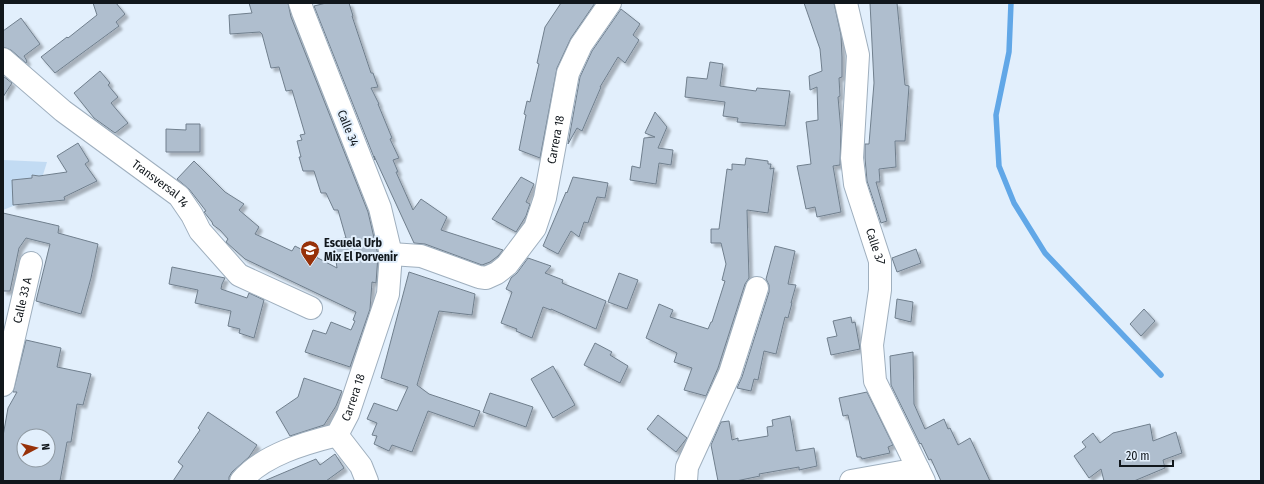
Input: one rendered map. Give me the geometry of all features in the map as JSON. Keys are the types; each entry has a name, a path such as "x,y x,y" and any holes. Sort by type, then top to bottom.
{"street":[{"name":"Calle 34","path":"300,3 380,208 391,254"},
{"name":"Carrera 18","path":"240,481 262,462 306,443 337,435 348,414 388,294 391,254 420,256 479,277 486,278 507,266 535,228 545,198 568,73 581,45 610,3"},
{"name":"Calle 37","path":"846,3 858,55 852,158 855,184 880,261 880,290 872,345 875,381 921,475"},
{"name":"Transversal 14","path":"3,59 63,111 179,196 192,215 200,231 239,275 311,308"},
{"name":"Calle 33 A","path":"3,385 31,263"},
{"path":"686,481 687,467 730,373 757,288"},
{"path":"337,435 361,466 367,481"},
{"path":"851,481 921,475"}],"shaded area":[{"path":"3,160 47,162 36,197 3,210"}],"building":[{"path":"93,3 116,3 125,14 116,22 119,26 55,73 41,57 97,15"},
{"path":"249,3 288,3 291,17 368,212 378,255 376,283 372,282 370,309 350,367 305,352 313,330 326,334 331,322 351,330 355,321 353,320 356,312 245,259 226,242 228,239 213,225 204,212 206,211 189,189 177,179 194,161 225,192 244,204 239,210 259,227 255,234 292,251 295,246 337,268 333,240 346,238 338,210 334,210 326,193 321,193 314,171 303,171 297,141 302,140 300,135 305,134 292,90 286,91 279,67 271,68 262,34 260,32 230,34 229,15 252,13"},
{"path":"326,3 349,3 371,73 373,73 378,87 371,88 379,104 392,138 390,139 399,158 393,160 398,172 396,172 413,210 421,199 447,217 441,230 503,250 490,262 482,265 425,244 414,243 374,156 375,160 314,6"},
{"path":"561,3 595,3 571,38 557,68 540,158 519,150 526,115 524,114 527,101 530,102 539,64 537,63 545,27"},
{"path":"804,3 834,3 841,35 842,77 839,78 840,96 838,97 841,131 840,165 833,166 841,212 817,217 815,207 806,209 797,166 811,164 806,122 818,120 817,87 810,90 809,76 822,71 820,49"},
{"path":"870,3 897,3 905,85 909,86 905,141 895,141 896,167 879,169 880,182 876,182 887,221 881,223 867,181 865,158 865,144 869,144 874,83"},
{"path":"621,9 640,24 633,35 639,40 625,63 618,57 600,87 582,131 577,128 568,144 580,77 592,51"},
{"path":"21,18 40,44 24,56 27,61 26,63 11,50 3,47 3,31"},
{"path":"710,62 723,64 720,86 756,91 757,88 790,91 785,126 737,122 738,118 723,116 725,102 685,97 687,77 707,79"},
{"path":"100,71 110,83 108,85 118,97 111,103 128,123 115,133 94,118 74,93"},
{"path":"3,76 12,83 3,97"},
{"path":"655,112 667,127 658,148 673,150 671,165 659,163 656,184 630,180 632,166 640,168 644,138 655,137 645,133"},
{"path":"186,124 200,124 200,152 166,152 166,129 186,130"},
{"path":"78,143 89,161 85,164 97,181 64,197 65,200 13,205 12,180 32,178 32,175 39,176 67,172 57,156"},
{"path":"746,158 768,161 768,164 771,164 770,169 774,168 768,213 747,210 749,278 745,284 718,368 706,396 684,390 692,368 674,362 677,353 646,338 659,304 673,310 670,317 708,329 712,322 725,281 722,280 726,264 721,243 711,243 711,229 719,229 727,169 732,170 732,164 745,165"},
{"path":"521,177 534,184 526,202 530,204 526,216 516,232 492,219"},
{"path":"573,177 608,183 605,198 597,197 588,223 584,222 579,237 571,231 558,254 543,246"},
{"path":"3,213 59,226 58,233 98,244 91,278 81,314 36,301 50,244 26,238 19,248 10,291 3,291"},
{"path":"775,246 795,251 788,284 796,285 788,318 785,317 776,354 764,351 758,380 754,379 751,391 737,388 742,377 769,292 769,285 766,279"},
{"path":"916,249 921,263 897,272 892,258"},
{"path":"528,258 551,266 545,273 563,280 562,283 606,301 596,329 551,309 543,307 532,338 516,331 517,329 501,323 512,292 506,289 511,278 517,273"},
{"path":"172,267 225,278 221,289 247,298 249,293 264,300 254,338 239,333 240,329 228,326 231,311 195,303 198,290 169,284"},
{"path":"409,272 475,294 472,315 439,311 417,385 429,394 480,411 474,427 428,411 412,452 392,445 389,451 374,444 377,436 372,435 377,423 367,419 374,403 397,411 408,387 381,378"},
{"path":"619,273 638,280 627,309 608,302"},
{"path":"897,299 913,302 911,322 895,318"},
{"path":"1144,309 1155,321 1141,336 1130,324"},
{"path":"851,317 852,323 855,322 860,349 831,355 827,338 837,336 833,321"},
{"path":"26,340 61,348 57,367 91,374 83,405 77,404 71,442 67,442 60,481 3,481 3,436 8,408 17,392 13,392"},
{"path":"595,343 612,352 610,355 628,366 620,383 584,365"},
{"path":"913,352 914,404 925,429 944,419 948,429 950,428 958,445 970,438 990,481 941,481 931,459 929,460 921,443 920,444 891,385 890,356"},
{"path":"553,366 575,405 553,418 531,379"},
{"path":"304,378 342,391 336,406 324,425 290,436 276,412 298,397"},
{"path":"867,392 893,445 888,447 890,453 862,459 861,457 857,457 848,415 843,416 839,398"},
{"path":"490,393 533,407 526,427 483,412"},
{"path":"208,412 257,445 249,457 232,472 229,477 229,481 173,481 183,466 178,462 200,430 198,428"},
{"path":"658,415 687,438 676,452 647,429"},
{"path":"790,416 796,451 814,448 817,466 799,470 799,467 759,474 760,476 736,481 718,481 711,445 721,422 729,421 732,440 738,438 738,441 768,436 767,427 773,426 772,420"},
{"path":"1150,424 1153,441 1176,432 1182,453 1163,460 1165,468 1134,481 1104,481 1101,469 1089,478 1074,456 1086,447 1082,442 1093,433 1100,443 1113,433"},
{"path":"335,454 344,468 326,481 264,481 316,459 320,465"}],"waterway":[{"path":"1011,3 1009,52 996,115 999,166 1014,203 1045,253 1161,375"}],"place":[{"name":"Escuela Urb Mix El Porvenir","path":"310,267"}]}
